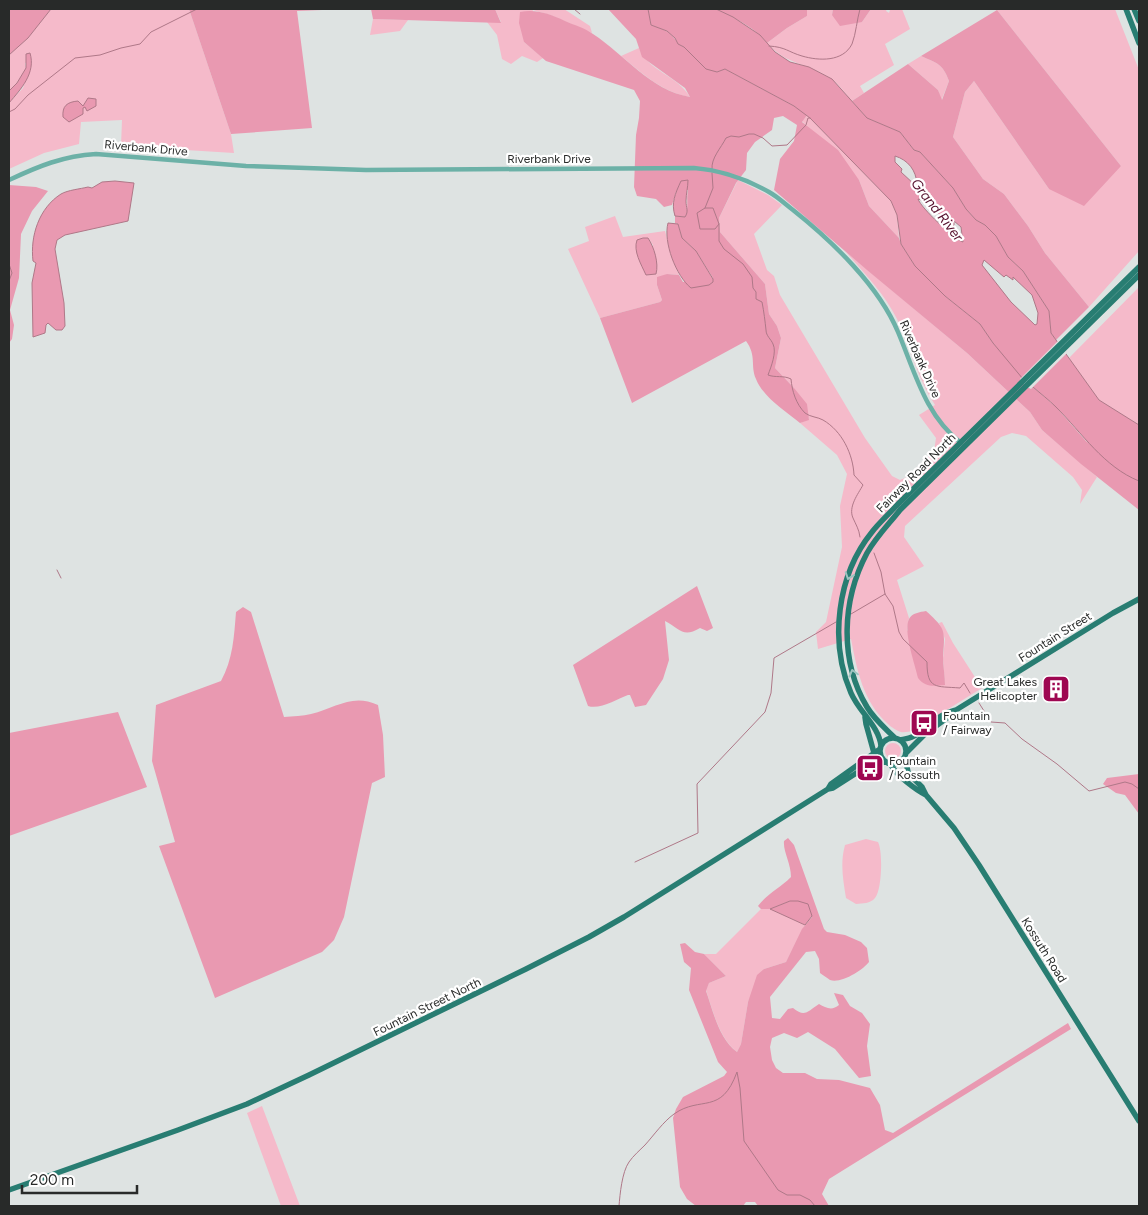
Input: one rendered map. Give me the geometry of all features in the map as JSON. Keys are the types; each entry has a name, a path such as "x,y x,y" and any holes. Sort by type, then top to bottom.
{"main road":[{"path":"1126,9 1139,43"},
{"path":"1134,9 1139,21"},
{"name":"Fairway Road North","path":"1105,306 1139,267"},
{"name":"Fairway Road North","path":"897,739 881,725 867,708 856,685 848,652 847,620 854,583 868,551 900,510 1003,406 1139,275"},
{"name":"Fairway Road North","path":"880,747 878,733 865,717 851,692 841,655 839,632 841,606 851,570 856,557 871,532 961,443 1003,406"},
{"name":"Fountain Street","path":"905,755 925,734 956,710 1113,613 1139,600"},
{"name":"Fountain Street","path":"897,739 912,737 949,711 956,710"},
{"path":"865,717 874,752"},
{"path":"897,739 906,748 905,755 899,763 891,765 884,762 880,754 880,747 886,740 897,739"},
{"name":"Fountain Street North","path":"828,789 831,784 859,766 880,747"},
{"name":"Kossuth Road","path":"905,755 908,772 954,828 979,865 1139,1121"},
{"name":"Fountain Street North","path":"9,1190 247,1104 483,990 572,946 624,917 828,789 833,788 872,764 884,762"},
{"name":"Kossuth Road","path":"891,765 894,770 926,795"}],"street":[{"name":"Riverbank Drive","path":"9,180 43,164 74,156 96,154 246,166 363,170 702,168 736,176 771,192 817,229 846,257 876,294 894,324 924,398 940,421 961,443"}],"shaded area":[{"path":"51,9 189,9 231,134 234,153 121,146 122,120 81,122 79,144 44,153 9,169 9,103 23,88 31,65 25,63 26,68 17,83 9,91 9,55 28,38"},
{"path":"495,9 564,9 590,26 592,33 550,15 533,10 524,42 543,58 537,62 522,56 511,64 502,59 497,35 487,22 501,22"},
{"path":"807,9 833,9 832,15 862,22 871,9 887,9 886,11 889,13 889,9 902,9 910,29 885,44 894,65 860,86 864,93 852,101 831,79 782,56 767,43 807,16"},
{"path":"1115,9 1139,70 1139,251 1089,307 1045,253 1004,194 983,179 953,137 965,92 974,81 1049,189 1121,166 997,10"},
{"path":"373,19 408,20 400,31 370,35"},
{"path":"639,48 643,56 655,68 678,84 690,97 662,87 621,56"},
{"path":"921,56 939,65 947,75 949,81 941,101 938,90 908,64"},
{"path":"807,115 891,201 897,215 899,238 869,206 859,180 802,121"},
{"path":"738,180 768,195 782,205 754,234 767,270 774,276 780,295 865,438 892,476 900,480 907,477 934,451 936,438 919,415 935,405 923,384 892,310 886,300 845,251 967,353 1030,412 1042,430 1097,477 1080,504 1082,490 1073,477 1026,436 1012,433 1001,437 905,526 904,537 924,566 897,580 909,618 907,630 945,685 943,658 945,639 939,623 942,622 982,688 913,731 902,732 894,729 879,715 862,685 851,639 818,649 816,632 826,622 842,547 840,506 847,474 837,455 800,423 809,419 794,388 775,368 781,338 777,326 769,314 765,284 720,232 719,218"},
{"path":"615,216 623,237 665,231 679,275 667,274 657,285 662,300 600,318 568,249 589,241 585,227","holes":["643,238 648,238 653,245 646,274 636,249"]},
{"path":"1139,287 1139,425 1099,400 1069,358"},
{"path":"890,743 896,743 901,748 899,757 890,759 885,754 885,748"},
{"path":"866,839 878,842 880,847 881,870 879,887 873,900 856,904 846,898 842,872 843,852 845,845"},
{"path":"761,909 770,909 805,925 786,962 764,969 748,1002 741,1044 737,1052 721,1032 706,990 709,983 726,976 704,954 716,954"},
{"path":"262,1106 300,1206 281,1206 247,1113"}],"green space":[{"path":"189,9 347,9 297,11 312,128 231,134"},
{"path":"371,9 495,9 501,23 373,19"},
{"path":"608,9 648,9 651,25 668,32 680,44 717,72 725,69 807,115 802,122 838,150 859,180 869,206 899,238 915,266 945,296 980,324 993,343 1033,387 1056,407 1086,441 1139,481 1139,510 1042,430 1030,412 967,353 774,190 780,159 794,141 797,125 783,116 774,118 772,130 755,142 747,153 746,170 736,183 719,218 720,232 765,284 769,314 777,326 781,338 775,368 807,404 809,420 800,423 775,403 759,386 753,369 751,351 746,341 632,403 600,318 660,302 662,300 657,285 657,277 667,274 679,275 683,282 713,278 696,251 682,238 678,224 675,223 675,216 685,217 688,190 676,192 672,205 664,207 656,199 637,196 634,187 636,135 640,101 634,90 546,61 524,42 519,23 520,12 532,11 548,14 583,28 605,42 650,80 676,93 690,97 685,88 642,57 636,39"},
{"path":"716,9 807,9 807,16 767,43 762,37 737,19"},
{"path":"833,9 871,9 862,22 840,26 832,15"},
{"path":"997,10 1121,166 1084,206 1049,189 974,81 965,92 953,137 983,179 1004,194 1045,253 1089,307 1056,340 1051,333 1049,311 1023,271 1008,257 996,236 985,225 976,220 966,209 953,188 920,152 914,150 900,132 867,118 852,101 908,64 938,90 942,100 949,81 947,75 939,65 921,56"},
{"path":"9,185 36,187 48,191 32,211 21,234 19,278 10,310 14,325 12,339 9,343"},
{"path":"697,586 713,628 707,631 700,628 685,632 665,621 669,660 663,679 646,705 635,707 630,695 628,695 598,707 588,706 573,665"},
{"path":"243,607 251,612 284,717 311,714 352,701 360,700 378,705 383,735 385,777 372,783 344,917 334,940 322,952 215,998 159,846 175,842 152,761 156,705 221,681 234,639 236,612"},
{"path":"926,611 943,630 945,685 930,686 921,681 918,678 912,657 907,632 909,619 914,614"},
{"path":"118,712 147,787 9,836 9,733"},
{"path":"1139,774 1139,814 1125,795 1116,793 1103,784 1107,778"},
{"path":"788,838 794,845 824,929 827,932 845,935 861,942 867,948 869,962 857,972 835,981 820,973 819,959 815,951 806,952 770,997 772,1018 780,1019 788,1009 793,1008 804,1013 819,1004 827,1008 834,1008 839,1005 834,993 843,995 850,1006 862,1013 870,1024 867,1046 871,1076 859,1078 835,1049 808,1032 797,1038 784,1033 772,1038 770,1047 772,1060 776,1068 783,1073 805,1073 817,1079 839,1080 870,1088 880,1105 885,1130 893,1133 1068,1023 1071,1029 829,1179 822,1194 829,1206 758,1206 755,1202 746,1202 743,1206 696,1206 687,1199 680,1187 673,1118 683,1097 724,1076 727,1072 718,1062 689,990 691,968 684,962 680,944 685,943 695,952 704,954 726,976 709,983 706,991 721,1032 737,1052 741,1044 748,1002 757,975 764,969 786,962 802,929 812,917 790,901 770,909 761,909 758,906 791,877 784,845 784,841"}],"water":[{"path":"9,9 51,9 28,38 9,55"},
{"name":"Grand River","path":"648,9 716,9 733,17 760,35 775,52 790,62 809,67 832,79 867,118 900,132 914,150 920,152 953,188 966,209 976,220 985,225 996,236 1008,257 1023,271 1049,311 1051,333 1099,400 1139,425 1139,481 1126,475 1104,458 1053,404 1028,385 993,343 980,324 945,296 915,266 901,244 897,215 891,201 810,118 794,106 725,69 717,72 706,69 684,47 678,44 675,38 667,31 651,25","holes":["895,156 904,160 910,166 915,174 917,184 915,185 901,172 902,169 895,162","918,199 928,203 954,226 954,221 961,227 963,242 931,216","984,260 1004,277 1006,275 1013,280 1013,277 1032,295 1038,313 1037,324 1035,325 1011,302 982,265"]},
{"path":"30,53 31,67 29,74 9,103 9,91 17,83 26,68 26,54"},
{"path":"88,98 96,99 96,106 87,111 85,107 83,108 83,114 69,122 63,117 64,107 71,102 78,101 83,106"},
{"path":"688,180 686,215 685,217 675,216 673,207 675,194 681,181"},
{"path":"102,182 134,183 128,221 65,235 57,240 55,249 64,303 65,326 62,330 56,330 48,323 45,333 33,337 32,283 36,263 33,261 32,252 35,233 42,215 53,200 61,194 88,187 92,188"},
{"path":"705,208 713,208 719,224 715,229 700,229 697,213"},
{"path":"668,223 678,224 682,238 696,251 713,279 713,282 709,285 691,288 680,275 669,249 667,239"},
{"path":"648,238 654,250 657,265 656,274 646,275 638,258 637,240"},
{"path":"790,901 808,904 812,916 805,925 770,909"}],"pier":[{"path":"1059,340 1068,352 1031,389 1027,387 1020,379"}],"waterway":[{"path":"9,112 75,58 100,55 140,44 151,32 197,9"},
{"path":"574,9 580,14"},
{"path":"769,46 809,58 830,59 837,57 848,50 852,44 860,9"},
{"path":"712,169 715,157 726,138 754,134 763,138 772,146 787,145 806,125 808,118 810,118"},
{"path":"705,208 713,188 712,173"},
{"path":"719,224 719,241 724,249 743,264 752,277 756,299 762,302 766,332 774,347 773,360 768,375 791,379 792,388 799,406 805,413 821,419 836,430 849,451 854,475 863,485 854,501 852,509 853,518 860,537"},
{"path":"9,264 12,273 9,281"},
{"path":"874,553 881,572 885,594 893,606 899,632 903,639 927,662 927,671 931,682 934,685 960,688 964,683 970,693"},
{"path":"57,570 61,578"},
{"path":"851,614 885,594"},
{"path":"635,862 698,833 697,784 765,712 771,693 774,658 836,622"},
{"path":"979,703 991,722 1005,723 1022,739 1057,764 1089,791 1125,782 1139,789"},
{"path":"619,1206 623,1177 632,1158 674,1114 693,1106 717,1100 731,1086 737,1072 744,1141 778,1190 787,1195 800,1195 810,1200 815,1206"}],"place":[{"name":"Great Lakes Helicopter","path":"1056,689"},
{"name":"Fountain / Fairway","path":"924,723"},
{"name":"Fountain / Kossuth","path":"870,768"}]}
